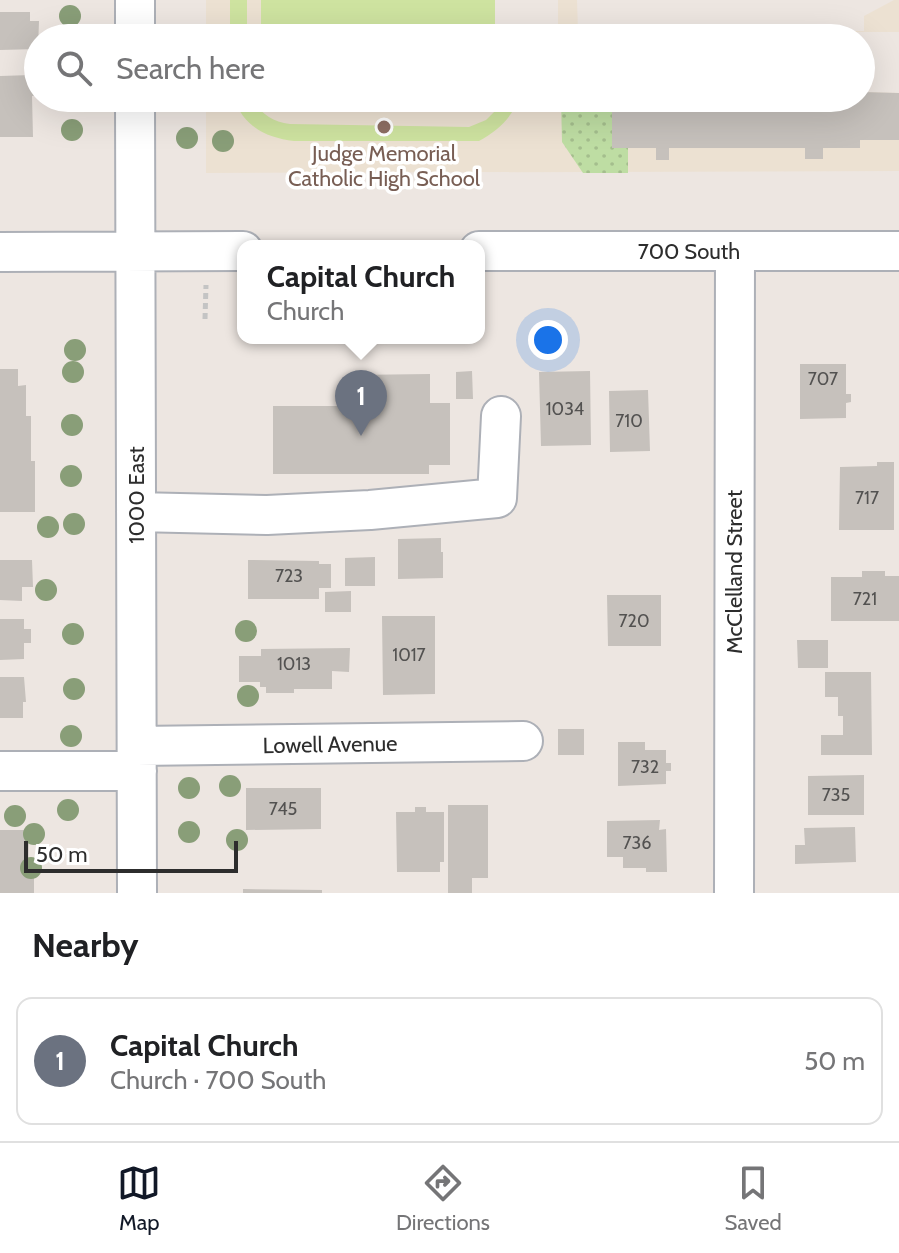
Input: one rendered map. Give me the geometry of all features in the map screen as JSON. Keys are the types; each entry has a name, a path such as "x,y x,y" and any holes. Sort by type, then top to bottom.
{"street":[{"path":"135,0 135,24"},
{"name":"1000 East","path":"135,112 137,893"},
{"path":"0,252 237,251"},
{"name":"700 South","path":"485,251 899,251"},
{"name":"McClelland Street","path":"734,893 735,251"},
{"path":"136,512 267,515 370,510 497,498 501,416"},
{"name":"Lowell Avenue","path":"0,771 137,758 523,741"}],"path":[{"path":"205,319 206,285"}],"shaded area":[{"path":"206,0 261,0 261,24 206,24"},
{"path":"558,0 577,0 578,24 558,24"},
{"path":"899,0 899,32 875,32 875,24 864,24 864,16"},
{"path":"875,92 899,93 899,171 206,173 206,112 875,112"}],"green space":[{"path":"230,0 247,0 247,24 230,24"},
{"path":"261,0 495,0 495,24 261,24"},
{"path":"240,112 263,112 277,121 290,124 469,127 486,120 495,112 512,112 492,133 479,141 294,141 265,133"},
{"path":"561,112 628,112 628,173 583,173 562,142"}],"building":[{"path":"0,12 30,12 30,21 39,21 39,24 24,24 24,49 0,50"},
{"path":"24,75 24,112 32,112 33,137 0,137 0,76"},
{"path":"875,92 899,93 899,140 860,140 860,148 823,148 823,159 805,159 805,148 669,148 669,160 656,160 656,148 612,148 612,112 875,112"},
{"path":"800,364 846,364 846,394 851,394 851,402 846,403 846,418 800,419"},
{"path":"0,369 18,369 18,386 26,385 26,416 31,416 31,461 35,461 35,512 0,512"},
{"path":"472,371 473,399 456,399 456,372"},
{"path":"590,371 591,445 541,446 539,372"},
{"path":"430,374 430,403 450,403 450,465 429,465 429,474 273,474 273,406 354,406 353,375"},
{"path":"648,390 650,451 610,452 609,391"},
{"path":"877,462 894,462 894,530 839,530 840,467 877,466"},
{"path":"441,538 443,578 398,579 398,539"},
{"path":"375,557 375,586 345,586 345,558"},
{"path":"0,560 32,560 33,587 22,587 22,601 0,600"},
{"path":"248,560 319,561 319,564 331,564 331,588 319,588 319,599 248,599"},
{"path":"862,571 885,571 885,576 899,576 899,621 831,621 831,577 862,577"},
{"path":"351,591 351,612 325,612 325,592"},
{"path":"607,595 661,595 661,646 608,646"},
{"path":"382,616 435,616 435,694 383,695"},
{"path":"0,619 24,619 24,629 31,629 31,643 24,643 24,659 0,660"},
{"path":"797,640 828,640 828,668 798,668"},
{"path":"350,648 349,672 332,671 332,689 266,693 266,687 260,687 260,682 239,682 239,656 261,656 261,649"},
{"path":"825,672 871,672 872,755 821,755 821,735 843,735 843,716 838,716 838,697 825,697"},
{"path":"0,677 24,677 26,702 23,702 23,718 0,718"},
{"path":"558,729 584,729 584,755 558,755"},
{"path":"618,742 645,742 645,750 666,750 666,763 671,763 671,771 666,771 666,784 618,786"},
{"path":"864,775 864,815 808,815 808,776"},
{"path":"246,788 321,788 321,829 246,830"},
{"path":"448,805 488,805 488,878 472,878 472,893 448,893"},
{"path":"415,807 426,807 426,812 444,812 444,862 440,862 440,872 397,872 396,812 415,812"},
{"path":"660,820 659,830 666,829 667,872 623,868 623,857 607,857 607,821"},
{"path":"855,827 856,862 795,864 795,845 805,845 804,828"},
{"path":"0,830 29,830 28,878 34,878 34,893 0,893"},
{"path":"243,889 322,890 322,893 243,893"}],"place":[{"name":"Judge Memorial Catholic High School","path":"384,127"},
{"name":"Capital Church","path":"361,436"}]}
